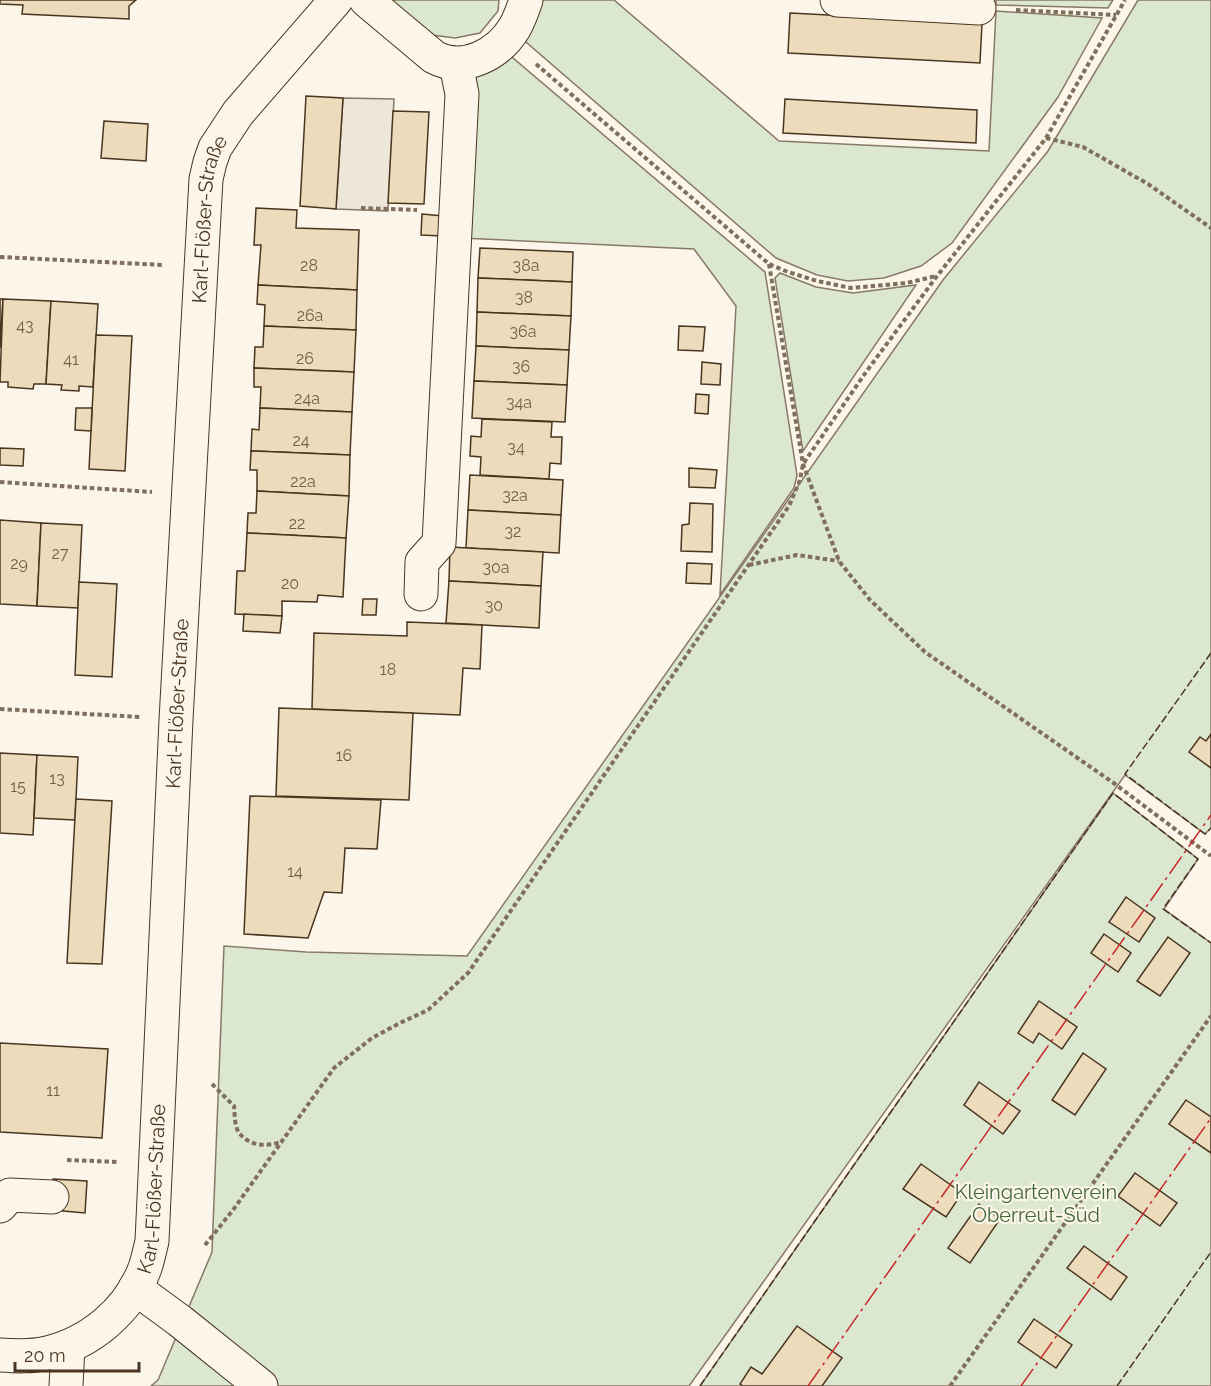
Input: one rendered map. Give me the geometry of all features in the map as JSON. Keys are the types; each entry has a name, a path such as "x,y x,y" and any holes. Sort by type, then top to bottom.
{"street":[{"name":"Karl-Flößer-Straße","path":"0,1355 45,1354 68,1347 98,1330 116,1314 135,1288 145,1268 152,1241 176,720 206,179 216,148 238,114 336,0"},
{"path":"366,0 434,57 456,64 469,62 495,50 514,28 526,0"},
{"path":"837,0 979,8"},
{"path":"421,594 422,562 439,543 462,94 456,64"},
{"path":"0,1206 10,1195 52,1197"},
{"path":"135,1288 261,1386"},
{"path":"66,1386 68,1347"}],"path":[{"path":"205,1245 233,1210 334,1068 372,1038 428,1010 468,973 789,506 800,480 803,464 866,372 937,276 1046,138 1125,0"},
{"path":"979,8 1116,15"},
{"path":"506,39 768,264 817,282 851,288 907,283 937,276"},
{"path":"1046,138 1083,147 1148,184 1211,228"},
{"path":"361,208 456,212"},
{"path":"0,256 202,267"},
{"path":"768,264 803,464 839,561 870,600 925,652 1115,784 1211,856"},
{"path":"0,482 189,495"},
{"path":"748,565 797,555 839,561"},
{"path":"0,709 176,720"},
{"path":"950,1386 1211,1016"},
{"path":"212,1084 234,1106 239,1133 250,1142 260,1145 273,1145 281,1142"},
{"path":"67,1160 156,1164"}],"green space":[{"path":"383,0 499,0 498,11 480,33 455,38 424,34"},
{"path":"534,0 614,0 779,141 989,151 996,11 1102,18 1058,97 952,243 921,266 884,278 848,281 817,275 776,258 519,36"},
{"path":"996,0 1113,0 1108,8 996,5"},
{"path":"1138,0 1211,0 1211,828 1205,834 1125,775 689,1386 151,1386 158,1380 212,1252 224,946 306,952 467,956 943,280 1048,151"},
{"path":"507,53 765,272 797,475 794,488 720,595 736,306 694,249 462,238 470,74"},
{"path":"780,273 816,287 853,293 916,285 803,451 775,278"},
{"name":"Kleingartenverein Oberreut-Süd","path":"1113,793 1198,859 1164,909 1211,943 1211,1386 700,1386"}],"shaded area":[{"path":"343,98 394,99 388,211 336,209"}],"building":[{"path":"0,0 136,0 129,6 129,19 22,14 23,5 0,4"},
{"path":"790,13 982,23 980,63 788,53"},
{"path":"306,96 343,98 336,209 300,206"},
{"path":"785,99 977,110 976,143 783,133"},
{"path":"393,111 429,112 424,204 388,203"},
{"path":"104,121 148,124 146,161 101,158"},
{"path":"256,208 297,210 296,228 359,230 357,290 258,285 261,245 254,245"},
{"path":"422,214 443,216 442,236 421,235"},
{"path":"480,248 573,252 572,282 478,278"},
{"path":"478,278 572,282 571,316 477,312"},
{"path":"258,285 357,290 356,330 264,326 265,305 257,304"},
{"path":"0,299 3,299 0,348"},
{"path":"3,299 51,301 46,384 34,384 33,389 8,387 8,382 0,382"},
{"path":"51,301 98,304 93,387 79,386 79,391 61,390 62,385 46,384"},
{"path":"477,312 571,316 569,350 476,346"},
{"path":"264,326 356,330 354,372 254,368 255,347 263,347"},
{"path":"679,326 705,327 703,351 678,350"},
{"path":"96,335 132,336 125,471 89,469"},
{"path":"476,346 569,350 567,385 474,381"},
{"path":"702,362 721,364 720,385 701,384"},
{"path":"254,368 354,372 352,412 260,408 261,387 254,387"},
{"path":"474,381 567,385 565,422 472,418"},
{"path":"696,394 709,395 708,414 695,413"},
{"path":"76,408 92,408 91,431 75,430"},
{"path":"260,408 352,412 350,455 251,451 252,429 259,430"},
{"path":"482,419 552,422 551,437 562,437 561,464 550,463 549,479 480,475 481,457 470,456 471,436 481,437"},
{"path":"0,448 24,449 23,466 0,465"},
{"path":"251,451 350,455 349,496 257,491 257,470 250,470"},
{"path":"689,468 717,470 715,488 689,487"},
{"path":"470,475 563,480 561,515 468,510"},
{"path":"257,491 349,496 346,538 247,533 248,513 256,513"},
{"path":"690,503 713,504 712,552 681,551 682,525 689,524"},
{"path":"468,510 561,515 559,553 466,548"},
{"path":"0,520 41,523 37,606 0,604"},
{"path":"41,523 82,525 78,608 37,606"},
{"path":"247,533 346,538 343,597 318,595 317,602 282,601 282,616 235,614 237,571 245,571"},
{"path":"450,547 543,552 541,586 449,581"},
{"path":"687,563 712,564 711,584 686,583"},
{"path":"449,581 541,586 539,628 446,623"},
{"path":"79,582 117,584 112,677 75,675"},
{"path":"363,599 377,599 376,615 362,615"},
{"path":"244,614 282,616 280,633 243,631"},
{"path":"407,622 482,625 480,669 463,668 460,715 312,709 314,633 407,636"},
{"path":"279,708 413,713 409,800 276,796"},
{"path":"1211,734 1211,768 1189,752 1200,737 1206,741"},
{"path":"0,753 37,755 33,835 0,833"},
{"path":"37,755 78,757 75,820 34,818"},
{"path":"250,796 381,800 377,849 345,848 342,893 324,892 308,938 244,934"},
{"path":"76,799 112,801 102,964 67,963"},
{"path":"1126,897 1155,918 1139,942 1109,922"},
{"path":"1104,934 1131,953 1118,972 1091,953"},
{"path":"1168,937 1190,953 1160,996 1137,981"},
{"path":"1039,1001 1077,1027 1062,1049 1039,1033 1033,1043 1018,1033"},
{"path":"0,1043 108,1049 102,1138 0,1132"},
{"path":"1083,1053 1106,1069 1075,1115 1052,1100"},
{"path":"979,1082 1020,1111 1003,1134 964,1105"},
{"path":"1186,1100 1211,1117 1211,1153 1169,1124"},
{"path":"921,1164 962,1193 946,1217 903,1189"},
{"path":"1135,1173 1177,1203 1160,1226 1118,1196"},
{"path":"53,1179 87,1181 85,1213 52,1210"},
{"path":"979,1204 1000,1219 970,1263 948,1248"},
{"path":"1084,1246 1127,1277 1111,1300 1067,1268"},
{"path":"1034,1319 1072,1345 1056,1368 1018,1342"},
{"path":"797,1326 842,1358 822,1386 743,1386 740,1384 751,1367 762,1374"}],"fence":[{"path":"1211,653 1125,774 1205,834 1211,828"},
{"path":"700,1386 1113,793 1198,859 1163,909 1211,943"},
{"path":"1117,1386 1211,1252"}],"power":[{"path":"808,1386 1211,815"},
{"path":"1021,1386 1211,1118"}]}
